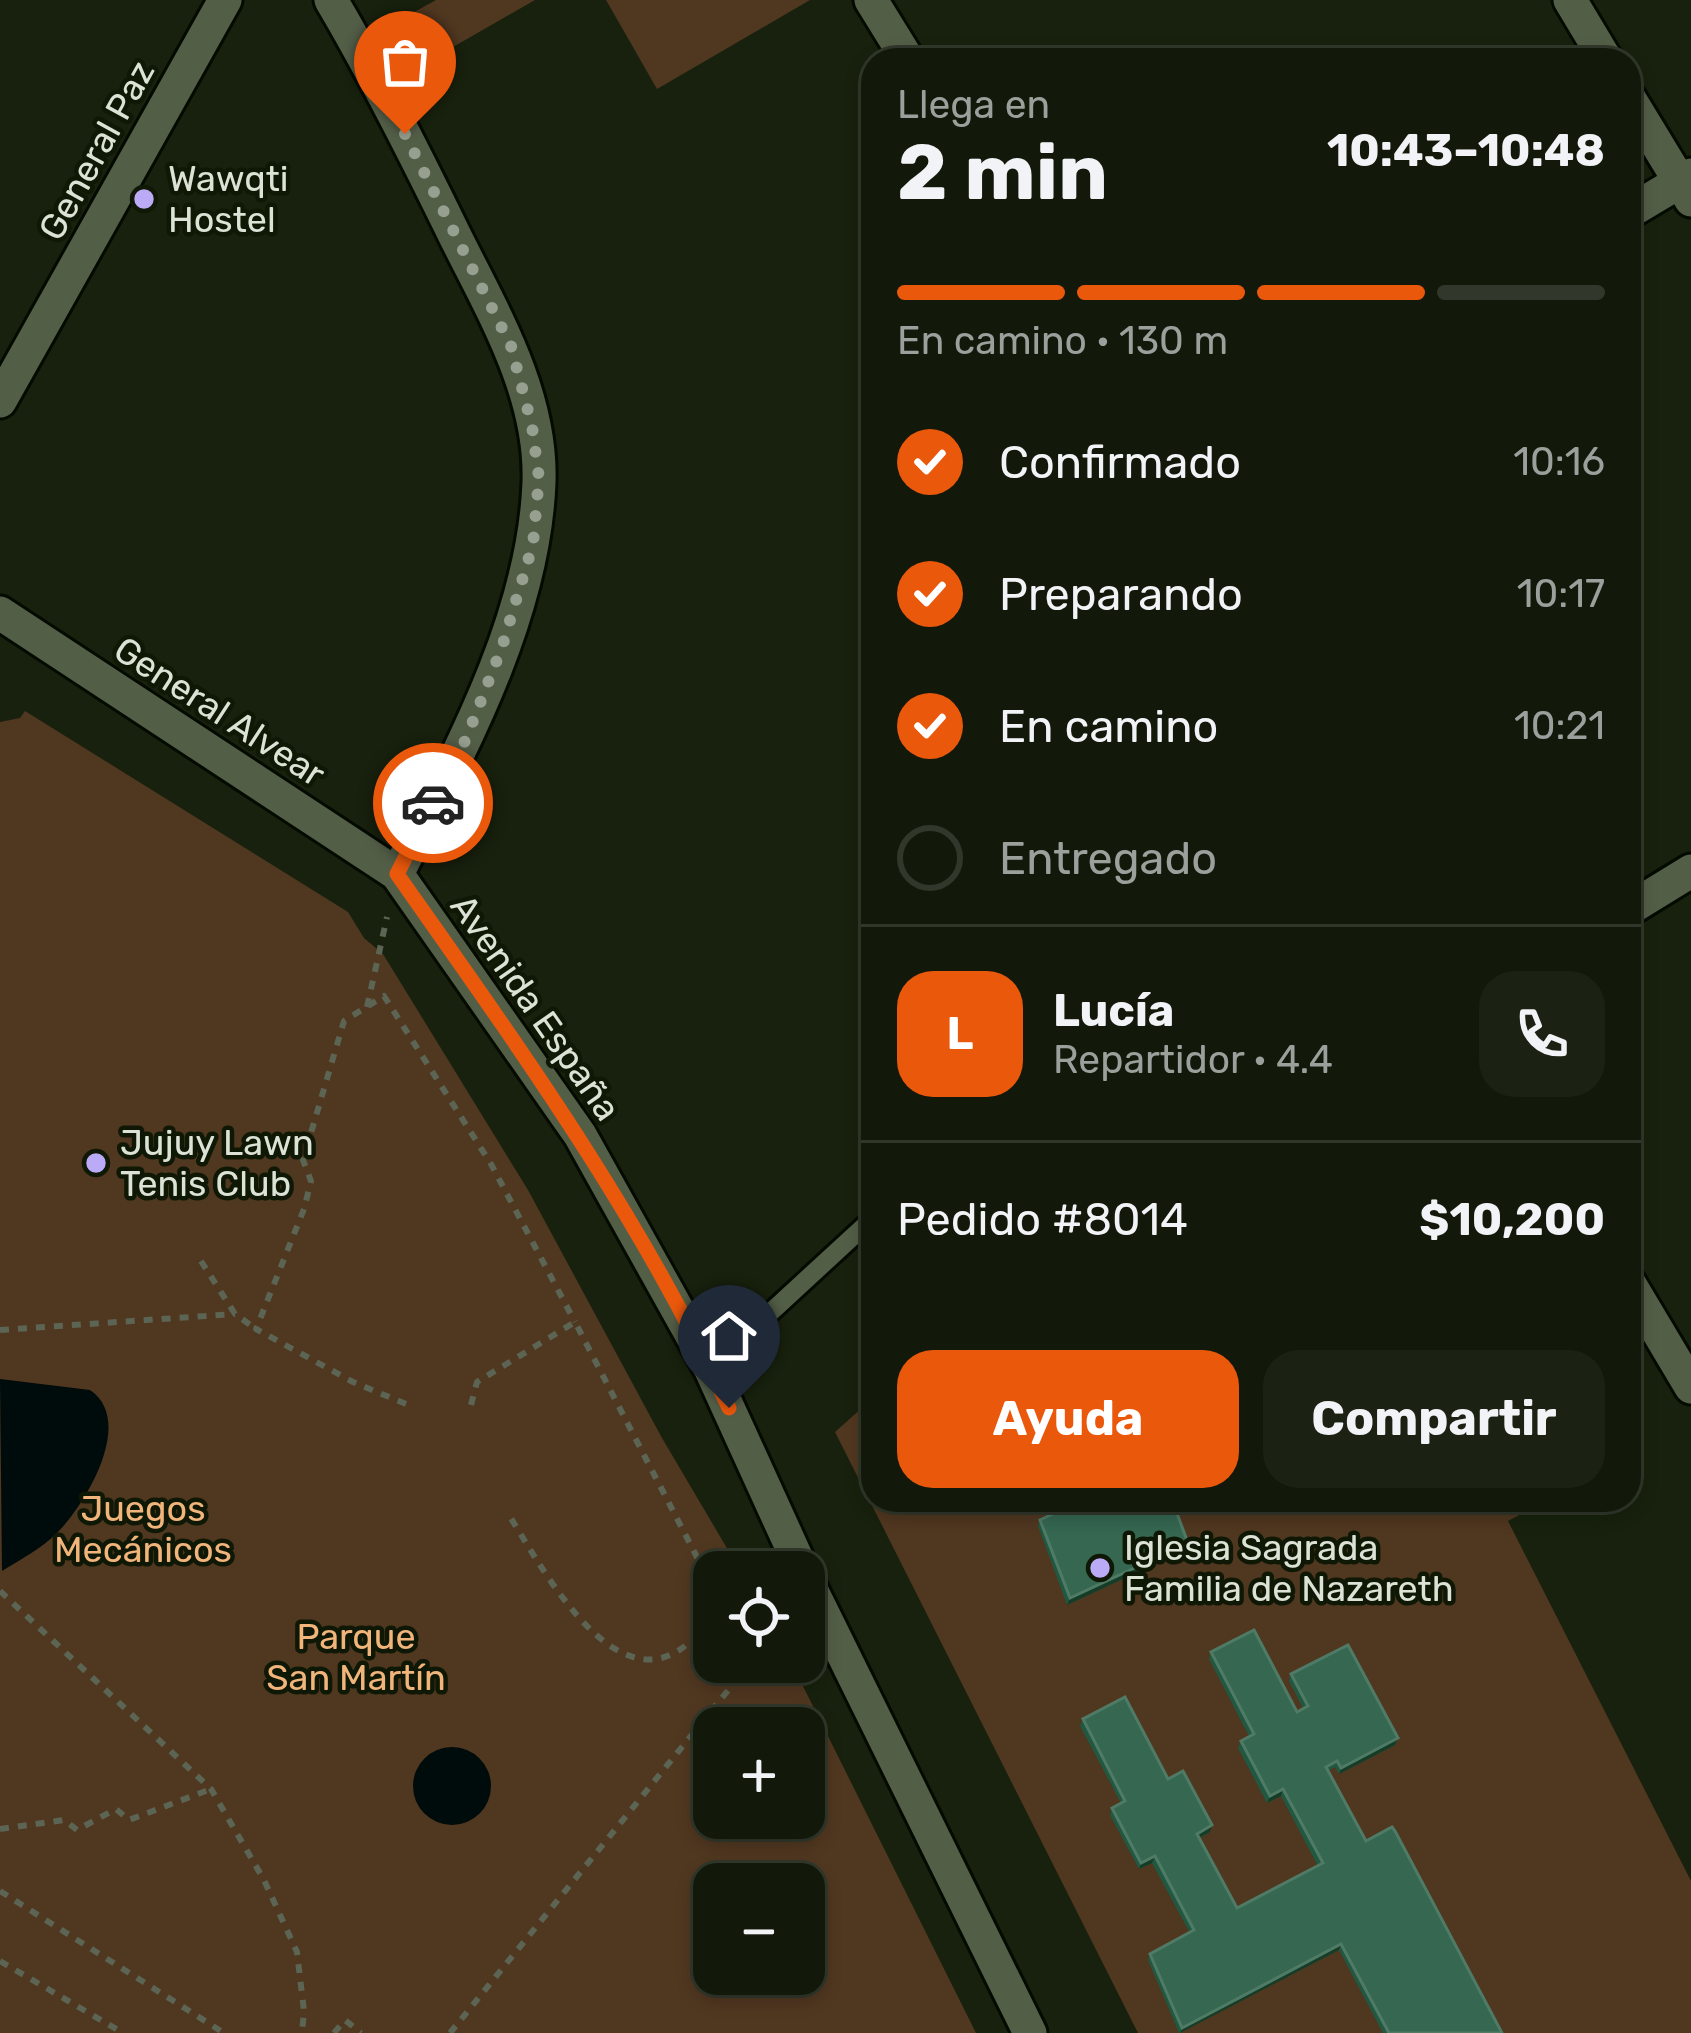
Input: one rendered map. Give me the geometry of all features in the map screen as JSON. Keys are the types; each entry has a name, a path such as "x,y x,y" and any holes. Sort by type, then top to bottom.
{"street":[{"name":"General Paz","path":"0,401 225,0"},
{"path":"331,0 385,92 511,346 532,426 539,478 533,544 502,647 466,739 397,874"},
{"path":"871,0 901,48"},
{"path":"1570,0 1599,48"},
{"path":"1641,116 1687,186 1641,207"},
{"name":"General Alvear","path":"4,624 397,874"},
{"path":"1641,902 1691,871"},
{"name":"Avenida España","path":"397,874 580,1135 710,1368 793,1551"},
{"path":"1641,1303 1691,1387"},
{"name":"Avenida España","path":"825,1618 1030,2033"}],"lane":[{"path":"710,1368 861,1229"}],"path":[{"path":"367,1007 397,874"},
{"path":"256,1328 304,1209 311,1181 303,1160 344,1021 384,997 491,1165 575,1322 712,1588 709,1615 686,1648 660,1660 622,1654 573,1614 507,1512"},
{"path":"201,1261 235,1314 353,1382 406,1404"},
{"path":"0,1330 235,1314"},
{"path":"471,1405 477,1382 575,1322"},
{"path":"0,1592 211,1789 264,1880 297,1952 302,2033"},
{"path":"450,2033 734,1683"},
{"path":"0,1829 64,1820 77,1830 116,1808 129,1820 211,1789"},
{"path":"0,1891 224,2033"},
{"path":"0,1961 123,2033"},
{"path":"334,2033 345,2020 361,2033"}],"green space":[{"path":"436,0 535,0 394,81 369,37"},
{"path":"606,0 810,0 657,89"},
{"name":"Parque San Martín","path":"25,711 348,912 364,938 383,954 528,1190 729,1551 693,1551 693,1683 801,1683 813,1707 693,1707 693,1839 825,1839 825,1730 976,2033 0,2033 0,722 20,718"},
{"path":"861,1409 861,1484 835,1432"},
{"path":"875,1512 1525,1512 1508,1521 1691,1881 1691,2033 1138,2033"}],"shaded area":[{"path":"0,1379 90,1390 103,1404 108,1421 101,1463 68,1520 31,1554 2,1571"},
{"path":"452,1747 480,1758 491,1786 480,1814 452,1825 424,1814 413,1786 424,1758"}],"building":[{"name":"Iglesia Sagrada Familia de Nazareth","path":"1057,1512 1176,1512 1188,1543 1070,1598 1040,1520"},
{"path":"1254,1630 1297,1712 1308,1706 1291,1674 1348,1645 1398,1738 1341,1768 1337,1761 1326,1767 1366,1841 1392,1827 1395,1831 1502,2033 1389,2033 1341,1944 1182,2028 1150,1954 1194,1930 1155,1856 1141,1863 1112,1808 1125,1801 1083,1719 1125,1697 1168,1779 1183,1771 1212,1825 1197,1834 1237,1908 1323,1863 1283,1789 1270,1796 1241,1741 1254,1734 1211,1652"}],"way so far":[{"path":"405,134 511,346 532,426 539,478 533,544 502,647 466,739 433,803"}],"place":[{"name":"Wawqti Hostel","path":"144,199"},
{"name":"Jujuy Lawn Tenis Club","path":"96,1163"},
{"name":"Iglesia Sagrada Familia de Nazareth","path":"1100,1568"}],"route":[{"path":"433,803 397,874 580,1135 729,1408"}],"park label":[{"name":"Juegos Mecánicos","path":"143,1528"}]}
